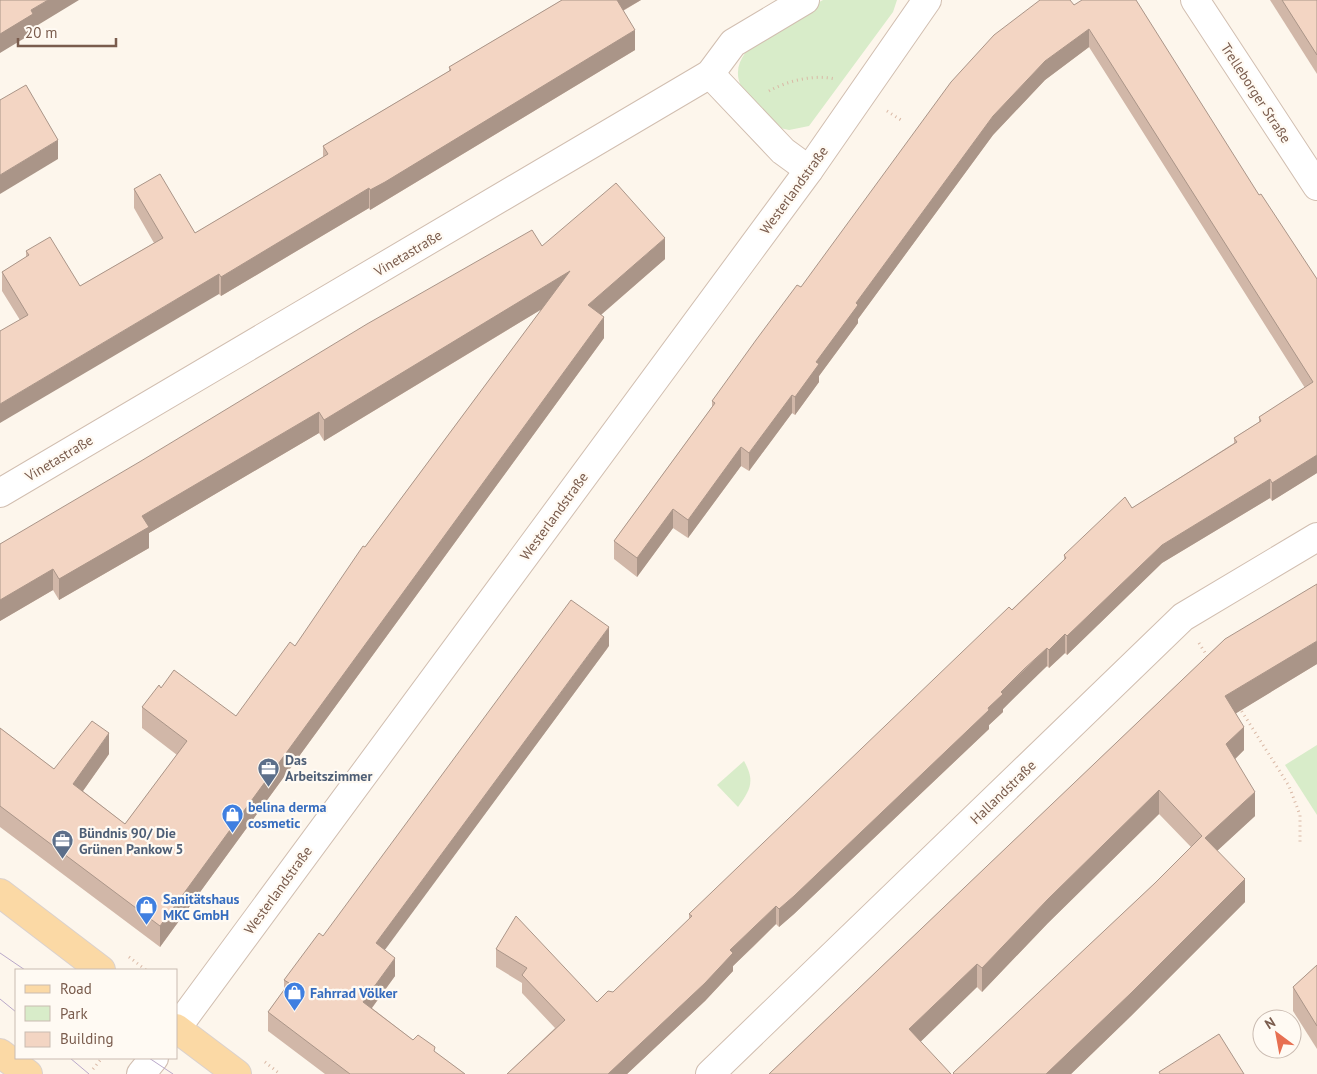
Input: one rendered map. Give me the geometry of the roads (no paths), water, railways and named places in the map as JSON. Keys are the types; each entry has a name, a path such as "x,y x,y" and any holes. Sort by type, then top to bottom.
{"main road":[{"path":"0,893 100,969"},
{"path":"178,1030 236,1074"},
{"path":"0,1053 28,1074"}],"street":[{"name":"Vinetastraße","path":"0,493 710,74 733,42 805,0"},
{"name":"Westerlandstraße","path":"178,1025 809,170 927,0"},
{"name":"Trelleborger Straße","path":"1195,0 1317,186"},
{"path":"710,74 783,151 809,170"},
{"name":"Hallandstraße","path":"710,1074 1183,617 1317,537"},
{"path":"142,1074 153,1059"}],"tram line":[{"path":"0,953 24,969"},
{"path":"0,999 15,1011"},
{"path":"71,1059 89,1074"},
{"path":"150,1059 173,1074"}],"place":[{"name":"Das Arbeitszimmer","path":"269,787"},
{"name":"belina derma cosmetic","path":"232,834"},
{"name":"Bündnis 90/ Die Grünen Pankow 5","path":"63,860"},
{"name":"Sanitätshaus MKC GmbH","path":"147,926"},
{"name":"Fahrrad Völker","path":"294,1012"}]}
